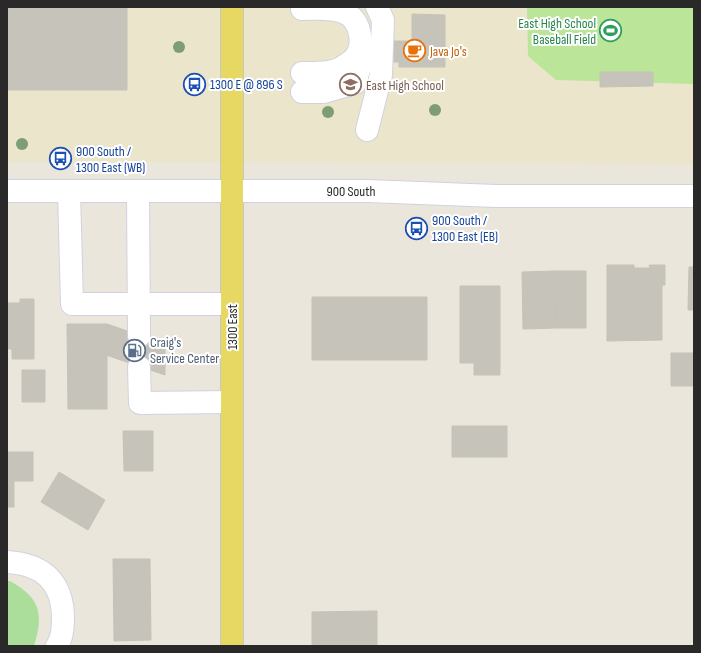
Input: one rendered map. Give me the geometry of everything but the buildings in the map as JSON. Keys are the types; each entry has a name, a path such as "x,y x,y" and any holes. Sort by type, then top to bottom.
{"main road":[{"name":"1300 East","path":"232,7 232,646"}],"street":[{"path":"367,130 381,75 383,20 377,7"},
{"path":"302,9 332,10 347,13 357,24 361,40 361,63 355,83 324,92 302,83"},
{"name":"900 South","path":"7,191 368,191 496,196 694,196"},
{"path":"69,191 72,304 232,304"},
{"path":"138,191 139,336"},
{"path":"140,367 140,403 232,402"},
{"path":"7,562 31,566 45,574 54,583 61,596 63,612 63,627 57,646"}],"shaded area":[{"name":"East High School","path":"7,7 694,7 694,164 7,162"}],"green space":[{"name":"East High School Baseball Field","path":"527,7 694,7 694,84 556,80 528,56"},
{"path":"7,581 10,581 20,587 28,594 37,608 39,624 34,646 7,646"}],"tunnel":[{"path":"139,336 139,367"}],"place":[{"name":"East High School Baseball Field","path":"611,31"},
{"name":"Java Jo's","path":"414,51"},
{"name":"1300 E @ 896 S","path":"194,84"},
{"name":"East High School","path":"350,85"},
{"name":"900 South / 1300 East (WB)","path":"61,159"},
{"name":"900 South / 1300 East (EB)","path":"417,228"},
{"name":"Craig's Service Center","path":"135,350"}]}
